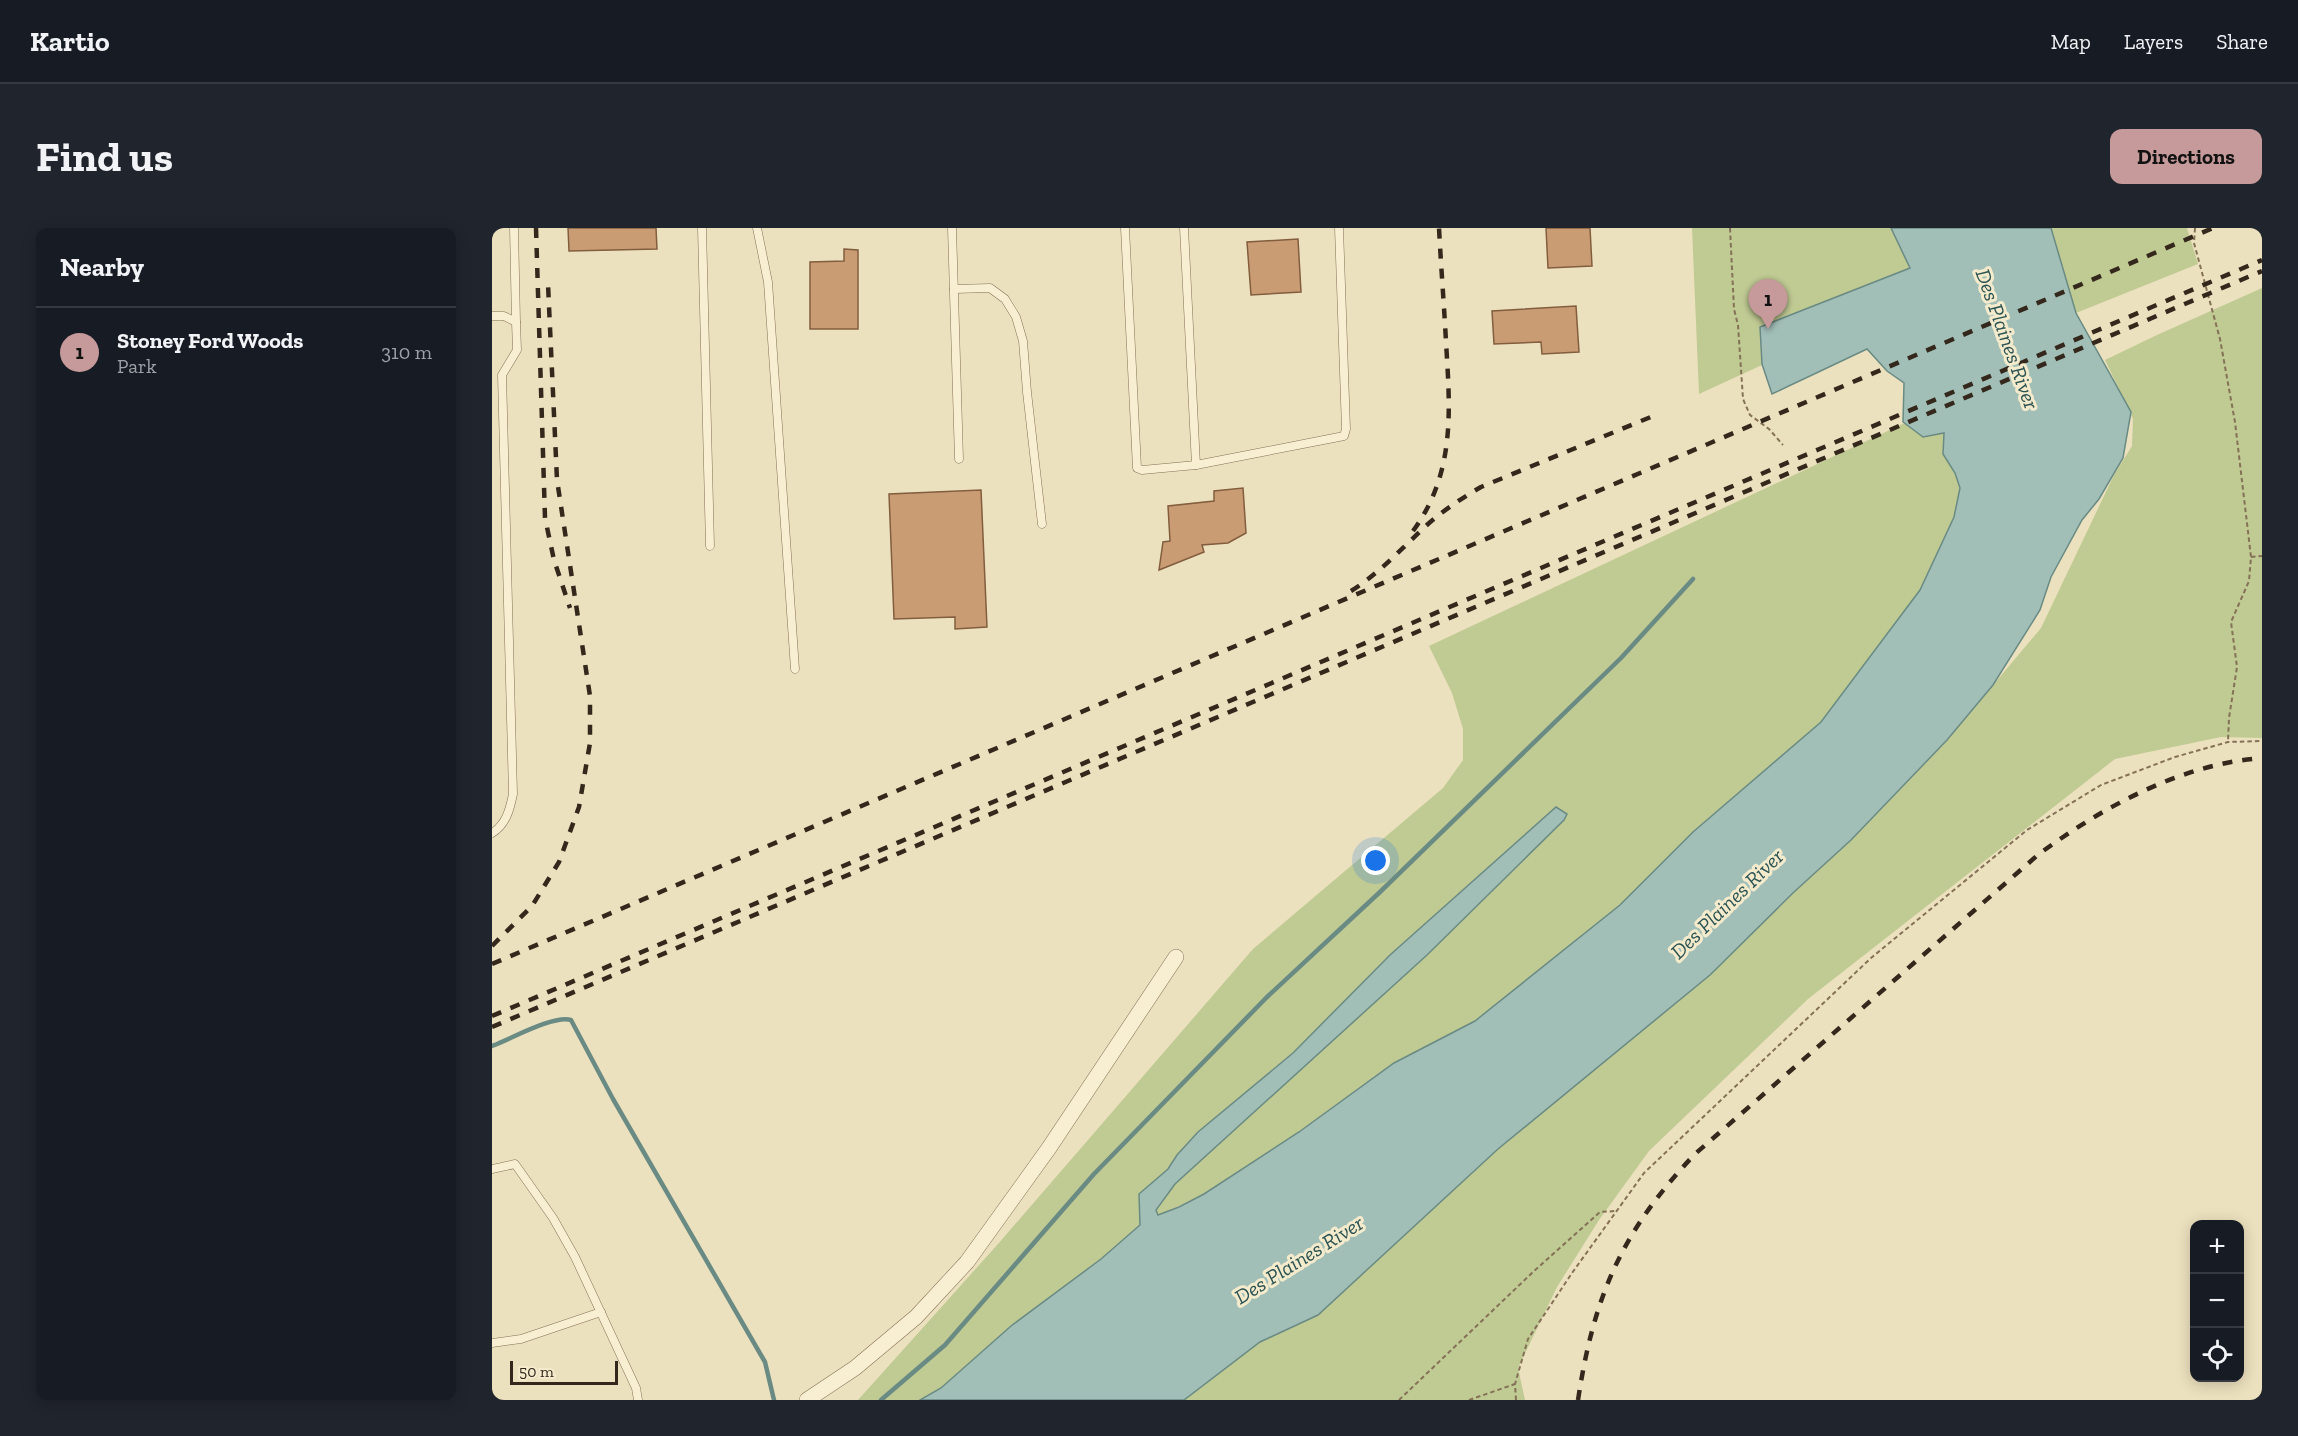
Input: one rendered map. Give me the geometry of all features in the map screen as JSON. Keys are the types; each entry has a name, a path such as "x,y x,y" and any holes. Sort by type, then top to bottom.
{"street":[{"path":"807,1400 855,1368 916,1317 967,1262 1049,1148 1176,957"}],"lane":[{"path":"492,833 509,814 513,794 502,375 517,350 514,228"},
{"path":"702,228 710,546"},
{"path":"757,228 768,282 795,669"},
{"path":"952,228 959,459"},
{"path":"1125,228 1137,468 1142,470 1196,465 1344,436 1346,433 1339,228"},
{"path":"1184,228 1196,465"},
{"path":"954,289 990,288 1005,300 1016,317 1023,341 1042,524"},
{"path":"492,316 504,316 516,322"},
{"path":"492,1169 515,1164 553,1218 575,1257 601,1312 636,1388 638,1400"},
{"path":"492,1343 521,1339 601,1312"}],"path":[{"path":"1730,228 1734,309 1738,325 1738,354 1743,399 1750,415 1769,429 1783,445"},
{"path":"2195,228 2194,243 2220,339 2235,422 2251,557 2249,581 2231,622 2237,667 2229,718 2228,742"},
{"path":"2251,557 2262,556"},
{"path":"1516,1400 1515,1384 1528,1339 1644,1173 1871,958 2027,830 2101,785 2175,757 2228,742 2262,741"},
{"path":"1399,1400 1533,1272 1600,1212 1617,1211"},
{"path":"1469,1400 1515,1384"}],"green space":[{"path":"1692,228 2187,228 2198,264 2076,313 2053,234 1980,265 1699,394"},
{"path":"2262,288 2262,738 2221,737 2115,759 1808,999 1649,1151 1599,1220 1557,1287 1518,1368 1525,1400 1184,1400 1260,1342 1318,1315 1498,1149 1710,975 1794,892 1851,840 1947,740 2041,628 2114,475 2132,446 2133,419 2105,360"},
{"path":"1941,406 1944,433 1943,454 1955,473 1960,488 1954,517 1920,590 1821,722 1693,832 1620,905 1475,1021 1394,1063 1299,1132 1204,1194 1158,1216 1156,1210 1175,1184 1556,807 1390,955 1293,1053 1198,1132 1177,1155 1168,1169 1139,1194 1140,1225 1101,1259 1011,1326 941,1388 920,1400 858,1400 998,1244 1253,949 1443,788 1463,760 1463,729 1452,693 1429,646"}],"water":[{"name":"Des Plaines River","path":"1891,228 2051,228 2076,313 2131,412 2123,458 2099,499 2082,520 2051,577 2040,610 1993,685 1947,740 1851,840 1794,892 1710,975 1498,1149 1318,1315 1260,1342 1184,1400 920,1400 941,1388 1011,1326 1101,1259 1140,1225 1139,1194 1168,1169 1177,1155 1198,1132 1293,1053 1390,955 1556,807 1567,814 1564,820 1427,955 1175,1184 1156,1210 1158,1215 1204,1194 1299,1132 1394,1063 1475,1021 1620,905 1693,832 1821,722 1920,590 1954,517 1960,488 1955,473 1943,454 1944,433 1923,437 1903,422 1904,383 1887,371 1867,349 1772,394 1762,364 1760,327 1910,268"}],"building":[{"path":"568,228 656,228 657,249 569,251"},
{"path":"1546,228 1590,228 1592,266 1548,268"},
{"path":"1298,239 1301,292 1251,295 1247,242"},
{"path":"844,249 858,250 858,329 810,329 810,262 844,261"},
{"path":"1576,306 1579,352 1542,354 1541,342 1494,344 1492,311"},
{"path":"1243,488 1246,533 1228,543 1202,545 1204,552 1159,570 1163,542 1170,541 1168,506 1214,501 1214,491"},
{"path":"981,490 987,627 955,629 955,617 894,619 889,494"}],"waterway":[{"path":"881,1400 945,1345 1094,1174 1266,998 1380,892 1621,658 1693,579"},
{"path":"492,1046 543,1024 563,1019 571,1020 613,1099 765,1362 774,1400"}],"railway":[{"path":"536,228 545,518 554,560 570,608"},
{"path":"1413,531 1427,509 1437,486 1447,440 1449,392 1439,228"},
{"path":"492,964 2213,228"},
{"path":"492,1016 2262,260"},
{"path":"492,1027 2262,271"},
{"path":"492,946 532,906 559,862 579,807 590,743 590,696 557,480 548,284"},
{"path":"1351,591 1382,568 1434,519 1481,487 1658,414"},
{"path":"1578,1400 1593,1328 1615,1266 1648,1210 1695,1154 2039,854 2089,820 2144,791 2202,769 2262,758"}],"place":[{"name":"Stoney Ford Woods","path":"1768,329"}]}
